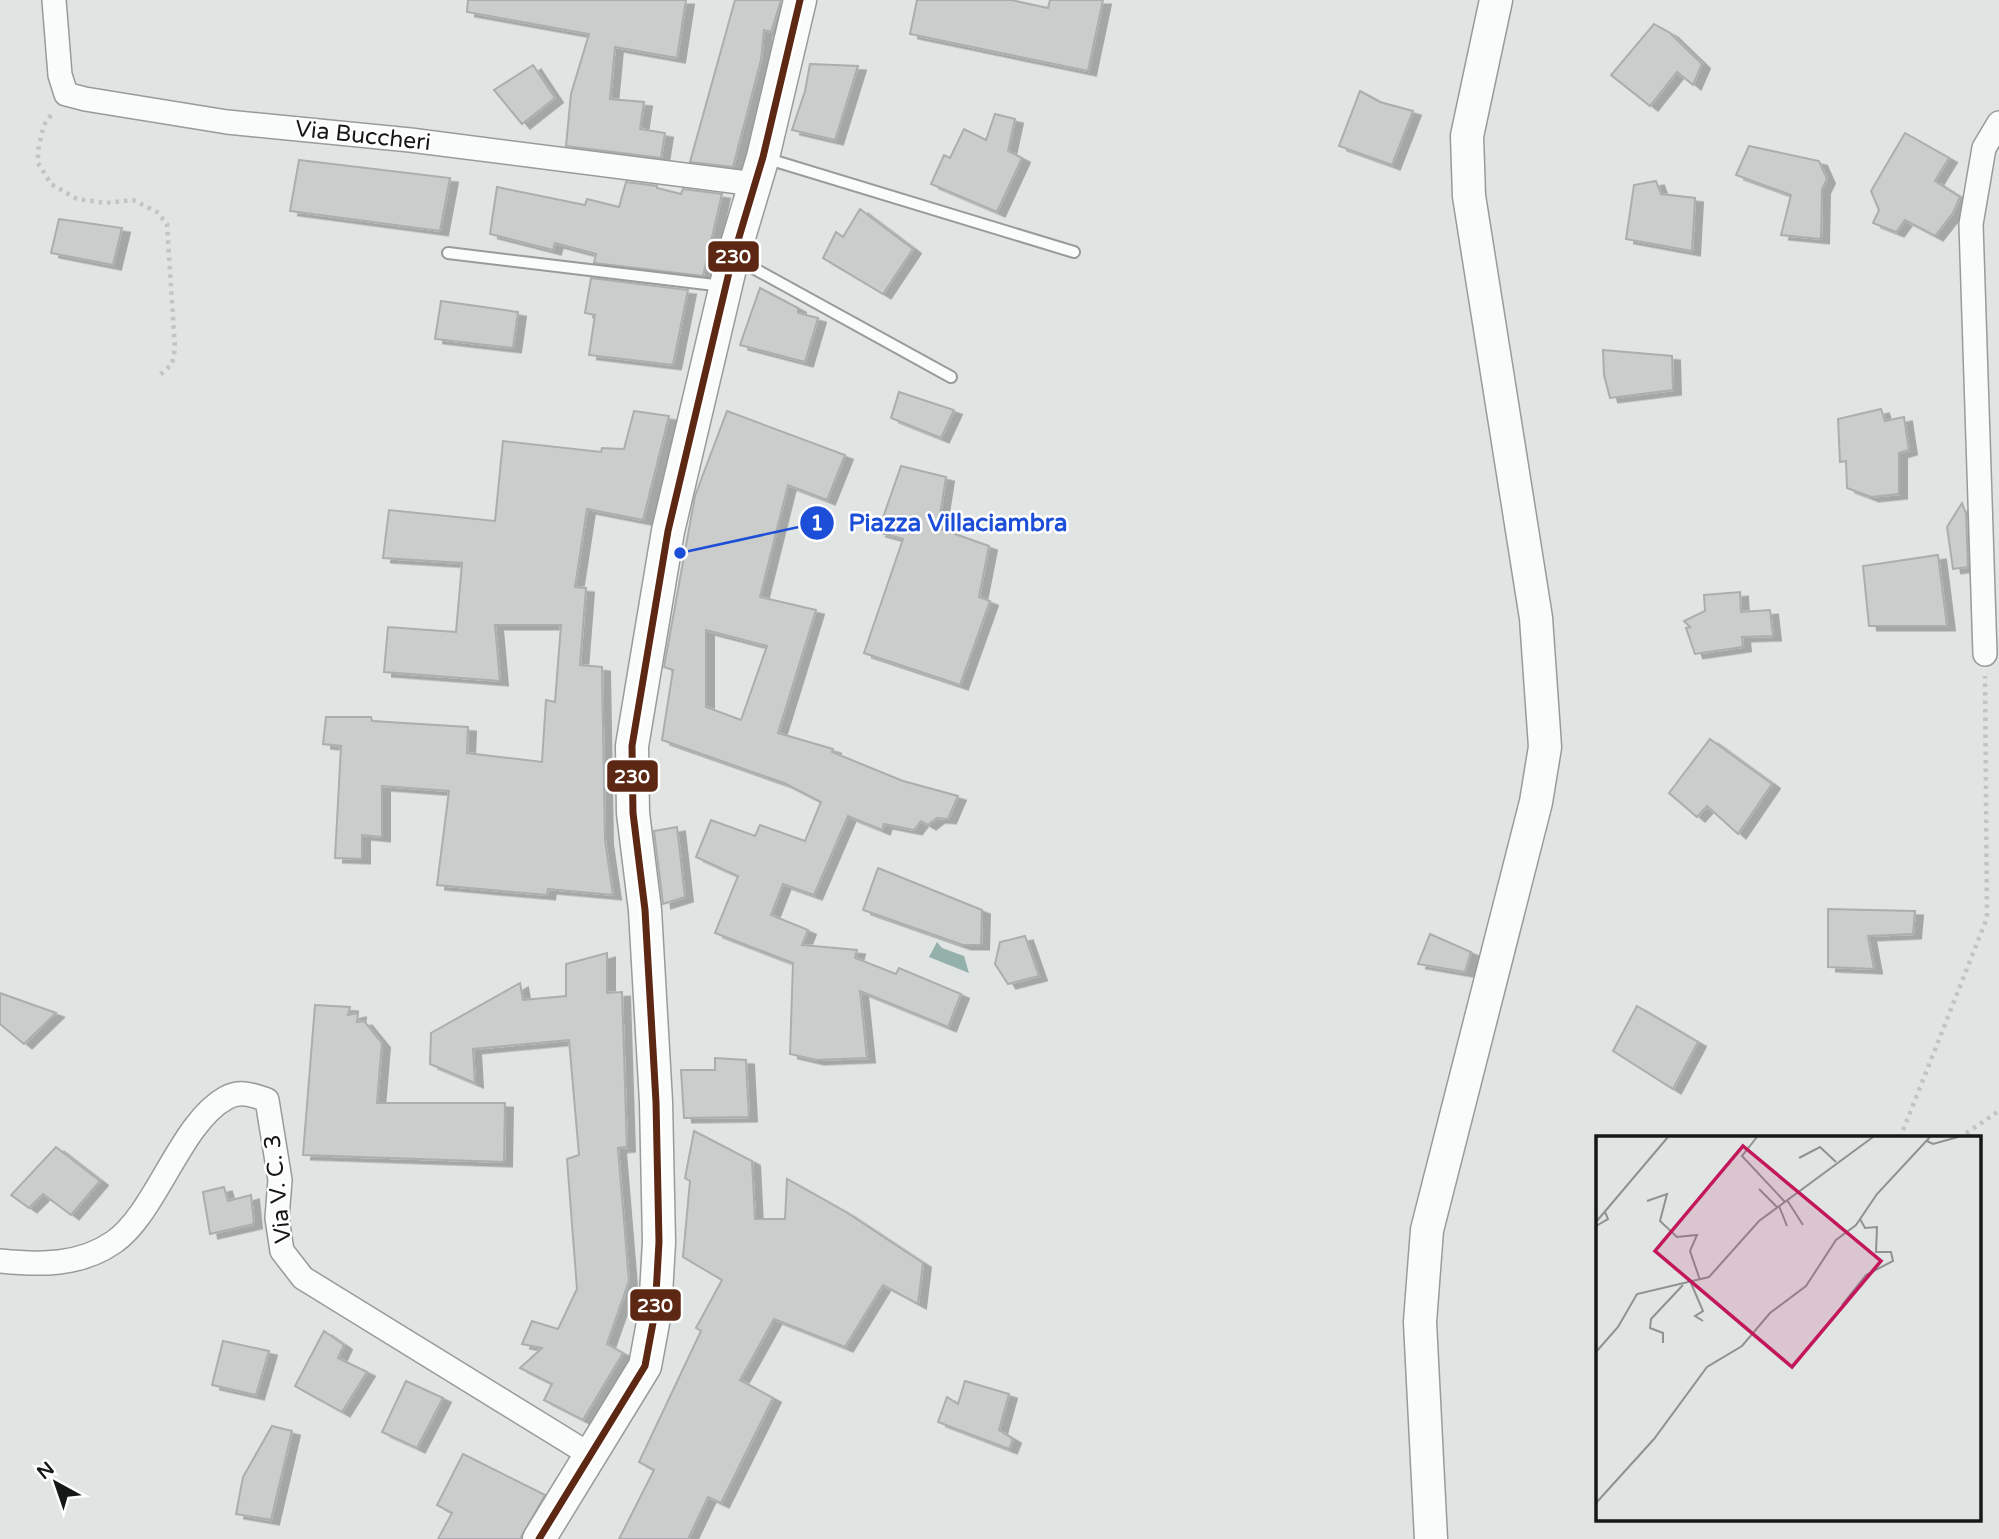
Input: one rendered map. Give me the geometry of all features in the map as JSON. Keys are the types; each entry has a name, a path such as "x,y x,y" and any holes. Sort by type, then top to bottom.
{"street":[{"path":"54,0 60,75 66,94"},
{"path":"539,1539 645,1366 654,1312 659,1242 656,1102 645,910 633,813 632,746 668,531 729,271 759,170 800,0"},
{"path":"1431,1539 1420,1322 1427,1230 1536,802 1545,747 1536,618 1469,196 1467,136 1496,0"},
{"name":"Via Buccheri","path":"66,94 227,122 759,170"},
{"path":"1985,654 1971,224 1984,148 1999,122"},
{"name":"Via V. C. 3","path":"0,1261 39,1265 68,1261 116,1241 133,1222 208,1112 227,1097 250,1093 267,1100 280,1180 277,1217 282,1251 303,1278 592,1456"}],"lane":[{"path":"759,170 1074,252"},
{"path":"448,253 729,271 951,377"}],"path":[{"path":"66,94 44,125 40,139 38,163 44,177 77,199 106,203 133,200 143,203 157,212 167,224 175,349 173,364 160,375"},
{"path":"1901,1136 1987,918 1985,654"},
{"path":"1962,1136 1999,1111"}],"shaded area":[{"path":"937,942 942,948 964,956 969,973 929,957"}],"building":[{"path":"468,0 686,0 677,58 615,47 610,99 644,102 640,129 665,133 661,158 566,146 571,94 589,34 467,12"},
{"path":"735,0 781,0 771,32 764,30 761,60 733,167 690,162"},
{"path":"917,0 1011,0 1048,8 1050,0 1103,0 1088,71 910,34"},
{"path":"1654,24 1670,33 1702,64 1693,85 1677,72 1650,106 1611,75"},
{"path":"810,64 858,66 835,140 792,130 805,91"},
{"path":"533,65 555,98 522,124 494,90"},
{"path":"1360,91 1380,102 1413,111 1392,165 1339,146"},
{"path":"995,114 1015,119 1008,151 1022,158 997,212 931,184 944,155 950,158 964,129 986,140"},
{"path":"1905,133 1949,158 1935,181 1960,197 1953,213 1935,236 1905,220 1896,232 1873,223 1879,210 1871,191"},
{"path":"1749,146 1819,161 1827,179 1822,189 1821,239 1781,235 1791,195 1736,175"},
{"path":"299,160 450,178 440,231 290,211"},
{"path":"1656,181 1661,194 1695,198 1692,251 1626,239 1634,185"},
{"path":"626,182 657,186 681,194 683,189 722,194 703,276 594,263 596,254 555,243 553,250 490,234 497,187 585,205 587,199 619,207"},
{"path":"860,209 913,249 883,294 823,258 836,232 843,237"},
{"path":"59,219 122,228 113,265 51,253"},
{"path":"591,278 688,290 673,365 589,355 595,315 585,313"},
{"path":"760,288 798,308 798,313 818,318 805,362 740,345"},
{"path":"441,301 518,312 513,348 435,339"},
{"path":"1603,350 1672,356 1673,390 1610,398 1604,375"},
{"path":"899,392 954,410 941,438 891,418"},
{"path":"1881,409 1885,421 1904,417 1909,450 1899,453 1899,494 1871,497 1847,488 1846,461 1840,462 1838,419"},
{"path":"634,411 669,416 643,520 587,509 575,587 586,588 580,665 602,667 605,840 613,895 548,889 547,895 437,885 449,791 382,786 382,837 362,835 362,859 335,858 341,746 323,744 326,717 371,717 372,721 468,727 467,753 542,762 546,700 555,702 561,625 495,625 500,681 384,672 388,627 456,632 462,563 383,558 389,510 495,521 503,441 601,452 602,448 624,449"},
{"path":"727,411 845,455 827,500 788,485 760,597 816,610 778,733 833,749 832,752 903,781 958,796 948,819 937,818 928,825 921,821 914,830 884,824 882,830 848,816 814,895 783,884 771,915 808,930 802,945 857,950 855,958 896,974 899,968 961,994 948,1027 860,991 867,1058 816,1060 790,1054 793,963 715,933 738,876 696,857 711,820 755,836 760,825 805,841 821,802 784,783 662,740 673,670 664,667 695,496","holes":["706,630 767,646 741,720 706,707"]},
{"path":"901,466 946,477 938,528 989,546 979,597 990,601 960,685 864,653 903,539 878,532"},
{"path":"1962,503 1966,514 1968,567 1953,569 1947,527"},
{"path":"1938,555 1947,626 1869,626 1863,566"},
{"path":"1740,592 1741,612 1770,610 1773,636 1742,637 1743,647 1695,654 1686,628 1690,627 1684,621 1705,611 1704,595"},
{"path":"1710,739 1772,784 1738,834 1707,806 1697,817 1669,793"},
{"path":"677,827 685,897 663,904 654,831"},
{"path":"878,868 982,910 981,945 963,945 863,910"},
{"path":"1828,909 1915,911 1913,934 1868,936 1874,969 1828,967"},
{"path":"1430,934 1471,952 1465,972 1418,964"},
{"path":"1025,936 1039,976 1008,984 995,964 1000,942"},
{"path":"607,953 607,993 622,992 627,1147 618,1148 629,1281 607,1344 623,1353 583,1420 544,1400 552,1384 520,1368 542,1348 522,1344 532,1321 558,1329 577,1289 567,1159 579,1155 569,1040 473,1049 475,1083 430,1064 431,1033 520,983 523,1000 566,996 566,964"},
{"path":"0,993 56,1013 24,1044 0,1024"},
{"path":"315,1005 350,1007 348,1015 358,1013 357,1022 364,1021 382,1043 377,1103 505,1103 504,1162 303,1155"},
{"path":"1637,1006 1698,1042 1673,1089 1613,1051"},
{"path":"715,1058 746,1060 749,1117 684,1118 681,1070 715,1070"},
{"path":"694,1131 752,1161 755,1219 785,1219 787,1179 846,1212 923,1263 918,1304 883,1285 845,1347 774,1319 740,1380 773,1398 721,1503 708,1497 688,1539 619,1539 654,1470 639,1462 701,1331 696,1328 722,1280 683,1257 690,1181 685,1178"},
{"path":"56,1147 100,1181 71,1215 43,1194 29,1208 11,1195"},
{"path":"224,1187 228,1201 251,1195 254,1224 210,1234 203,1192"},
{"path":"324,1331 344,1345 338,1358 367,1372 342,1412 295,1386"},
{"path":"223,1341 269,1351 256,1395 212,1385"},
{"path":"406,1381 443,1398 417,1448 382,1432"},
{"path":"965,1381 1009,1394 999,1430 1013,1439 1009,1449 938,1422 947,1397 958,1404"},
{"path":"272,1426 292,1431 271,1520 236,1514 243,1477"},
{"path":"463,1454 545,1495 520,1539 438,1539 452,1513 437,1505"}],"transit line":[{"name":"230","path":"539,1539 645,1366 655,1312 659,1242 656,1102 645,910 633,813 632,746 668,531 731,264 763,157 800,0"}],"place":[{"name":"Piazza Villaciambra","path":"680,553"}]}
